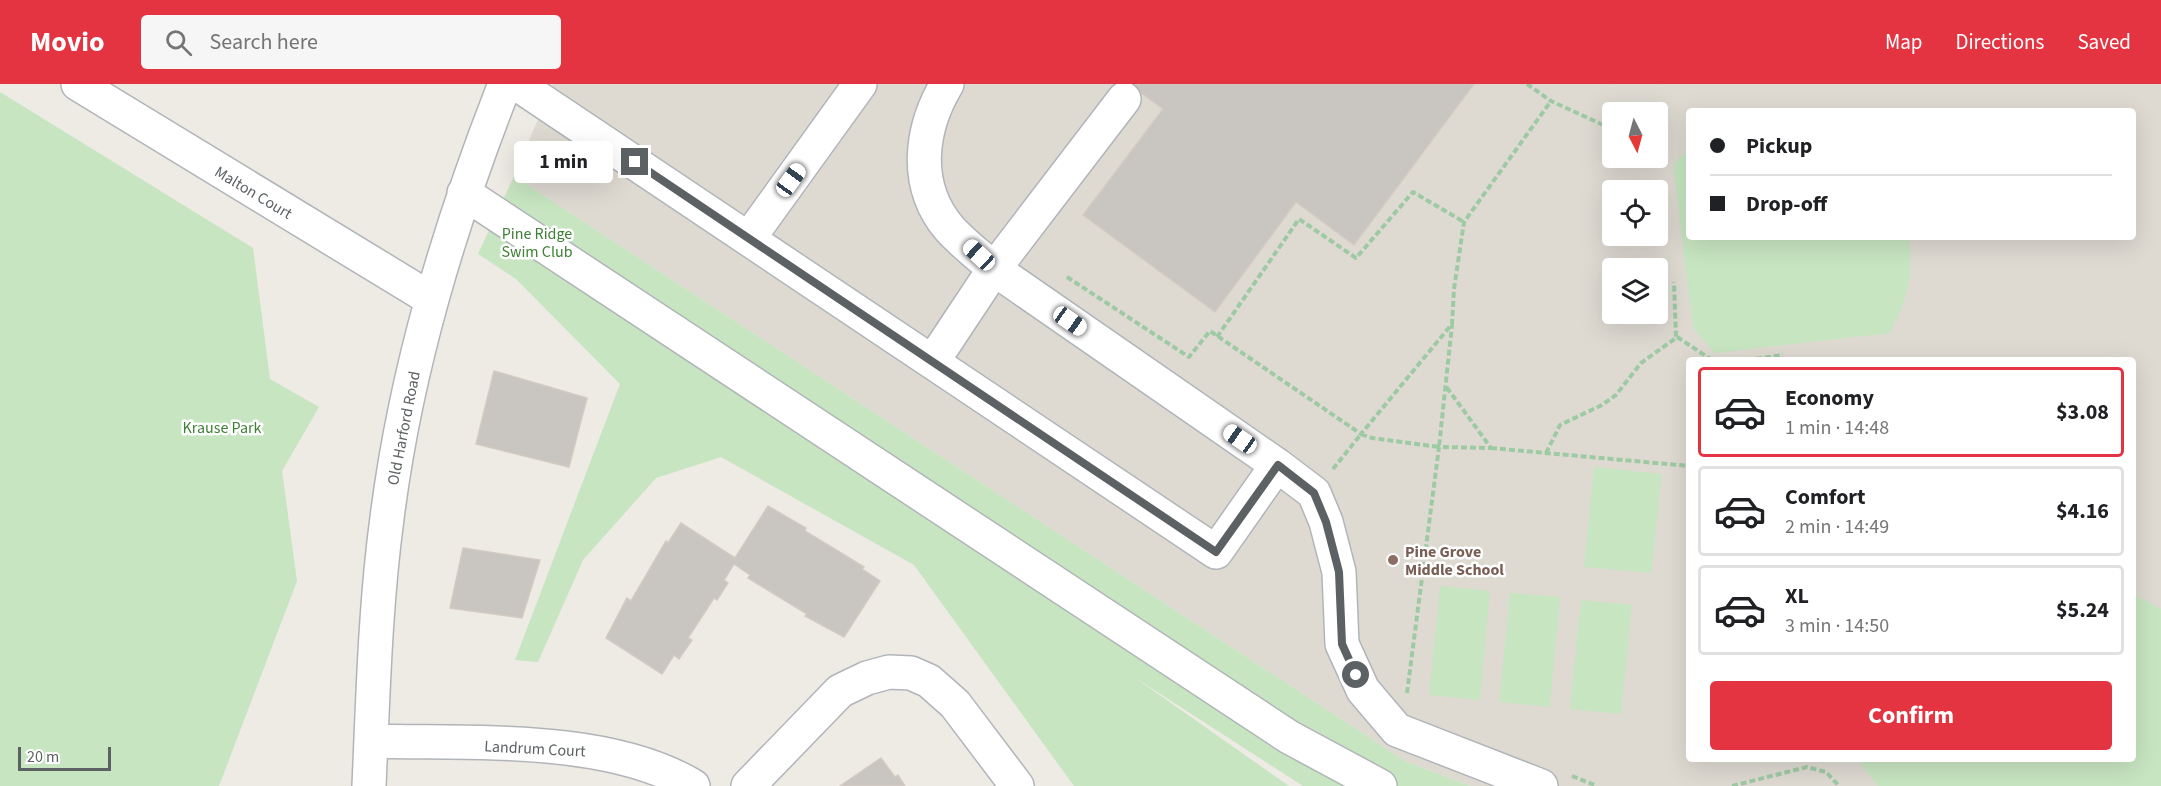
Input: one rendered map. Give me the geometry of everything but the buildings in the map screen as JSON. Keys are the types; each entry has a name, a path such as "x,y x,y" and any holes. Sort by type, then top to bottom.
{"street":[{"name":"Malton Court","path":"78,84 431,299"},
{"name":"Old Harford Road","path":"369,786 379,590 387,517 406,403 431,299 464,193 505,84"},
{"path":"517,84 1216,552 1278,465"},
{"path":"749,238 860,84"},
{"path":"947,84 934,105 925,134 924,169 934,203 949,228 994,269 1278,465 1314,493 1326,522 1339,572 1342,644 1363,690 1397,730 1540,786"},
{"path":"933,361 994,269 1124,99"},
{"path":"464,193 1289,737 1380,786"},
{"path":"748,786 840,691 867,678 889,672 911,673 929,681 955,704 1017,786"},
{"name":"Landrum Court","path":"371,741 532,746 609,754 642,762 693,786"}],"path":[{"path":"1527,84 1551,101 1602,124"},
{"path":"1397,730 1404,721 1439,447 1454,289 1464,222 1551,101"},
{"path":"1217,336 1299,219 1356,258 1413,192 1464,222"},
{"path":"1064,275 1189,357 1210,331 1360,434 1372,438 1439,447 1491,448 1686,466"},
{"path":"1674,282 1676,337"},
{"path":"1314,493 1452,324"},
{"path":"1676,337 1707,357"},
{"path":"1546,453 1560,425 1602,405 1616,395 1641,363 1676,337"},
{"path":"1769,357 1783,355"},
{"path":"1445,385 1491,448"},
{"path":"1732,786 1807,767 1826,772 1839,786"}],"shaded area":[{"name":"Pine Grove Middle School","path":"553,84 2161,84 2161,786 1470,786 1405,761 514,176"}],"green space":[{"name":"Krause Park","path":"0,92 253,248 270,379 319,407 282,471 297,581 219,786 0,786"},
{"path":"1686,152 1686,240 1908,240 1910,276 1905,297 1890,333 1715,353 1693,328 1673,164"},
{"name":"Pine Ridge Swim Club","path":"514,176 1405,761 1470,786 1303,786 1134,677 1289,786 1074,786 914,565 721,457 656,478 583,560 538,662 515,660 620,384 516,279 478,254"},
{"path":"1594,467 1662,474 1651,573 1584,567"},
{"path":"1440,586 1490,591 1480,700 1429,695"},
{"path":"1510,593 1560,597 1550,707 1499,702"},
{"path":"2136,596 2161,609 2161,786 1878,786 1859,762 2136,762"},
{"path":"1581,600 1632,605 1621,714 1570,709"}],"place":[{"name":"Pine Grove Middle School","path":"1393,560"}],"route":[{"path":"635,162 1216,552 1278,465 1314,493 1326,522 1339,572 1342,644 1356,675"}]}
